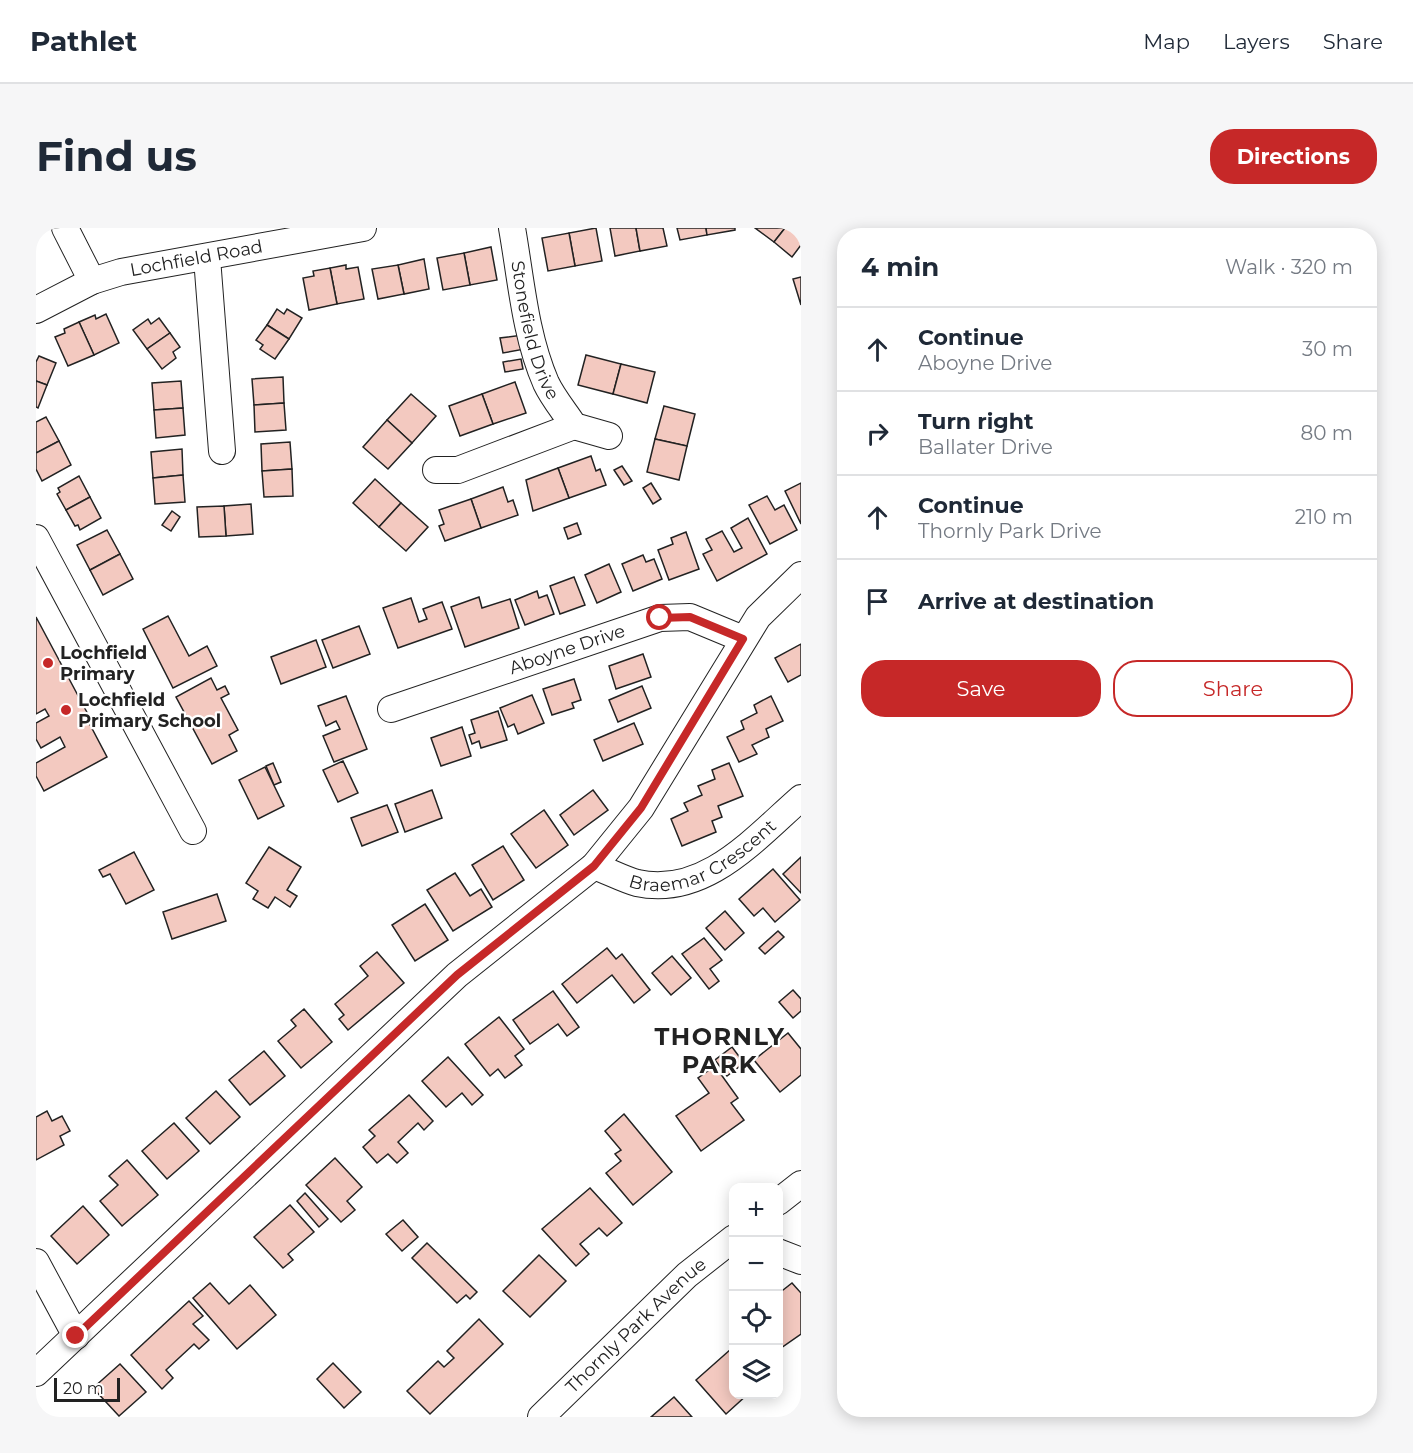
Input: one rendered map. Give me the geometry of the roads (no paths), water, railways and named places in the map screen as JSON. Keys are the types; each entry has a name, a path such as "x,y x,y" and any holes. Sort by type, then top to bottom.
{"street":[{"path":"65,228 92,281"},
{"name":"Lochfield Road","path":"36,310 92,281 121,272 207,258 312,233 363,228"},
{"name":"Stonefield Drive","path":"512,228 537,360 548,386 574,426"},
{"path":"207,258 222,451"},
{"path":"436,470 458,470 574,426 609,436"},
{"path":"36,538 193,831"},
{"path":"36,1373 457,975 594,866 641,808 743,639 764,610 801,575"},
{"name":"Aboyne Drive","path":"391,709 660,618 690,617 743,639"},
{"name":"Braemar Crescent","path":"594,866 637,883 669,885 691,880 724,865 801,798"},
{"path":"783,1198 801,1184"},
{"name":"Thornly Park Avenue","path":"541,1417 687,1275 729,1242"},
{"path":"783,1254 801,1261"},
{"path":"36,1262 76,1336"}],"place":[{"name":"Lochfield Primary","path":"48,663"},
{"name":"Lochfield Primary School","path":"66,710"}],"district":[{"name":"THORNLY PARK","path":"720,1051"}]}
